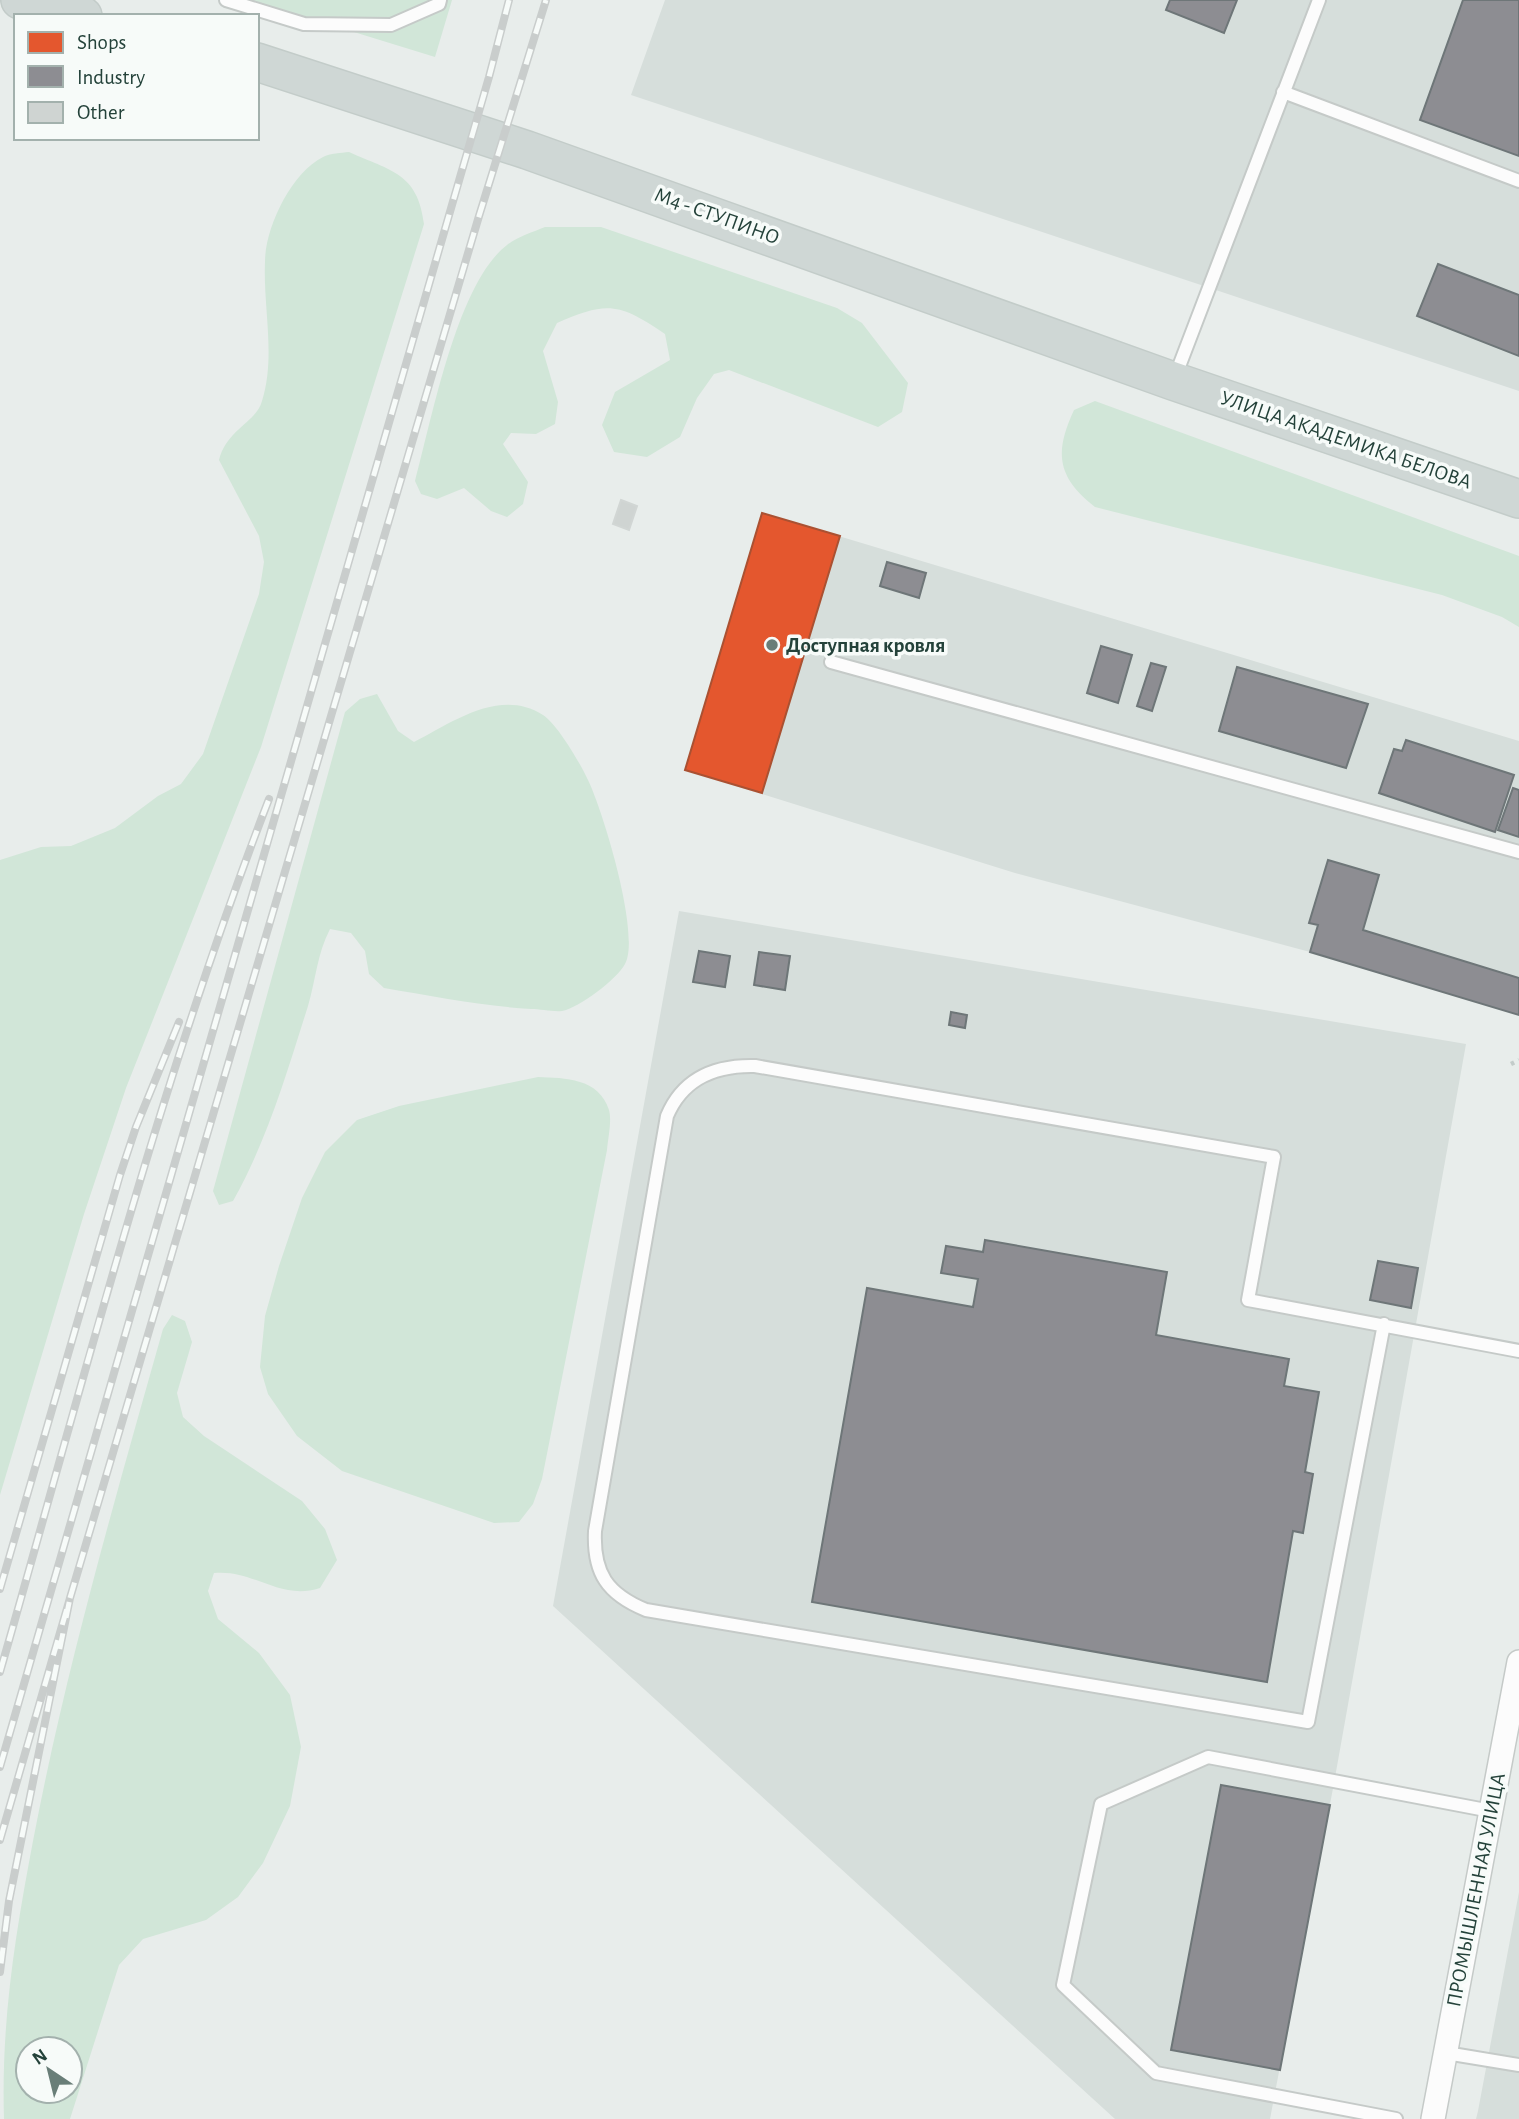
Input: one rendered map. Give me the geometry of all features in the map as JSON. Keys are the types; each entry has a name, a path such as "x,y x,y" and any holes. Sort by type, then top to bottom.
{"main road":[{"path":"20,0 75,14"},
{"name":"М4 - СТУПИНО","path":"259,63 698,209 1174,381"},
{"name":"УЛИЦА АКАДЕМИКА БЕЛОВА","path":"1174,381 1519,499"}],"street":[{"name":"ПРОМЫШЛЕННАЯ УЛИЦА","path":"1433,2119 1519,1662"}],"lane":[{"path":"226,0 304,24 391,25 439,4 440,0"},
{"path":"1174,381 1319,0"},
{"path":"1283,92 1519,181"},
{"path":"831,662 1519,852"},
{"path":"1384,1324 1308,1722 646,1610 625,1601 599,1572 594,1553 595,1531 667,1116 674,1098 690,1082 711,1071 734,1066 755,1066 1274,1157 1248,1300 1384,1324 1519,1351"},
{"path":"1396,2119 1156,2073 1063,1985 1101,1804 1209,1757 1491,1811"},
{"path":"1446,2053 1519,2065"}],"path":[{"path":"1511,1064 1519,1060"}],"shaded area":[{"path":"665,0 1519,0 1519,391 631,95"},
{"path":"762,513 1519,741 1519,1015 1310,952 1015,873 685,770"},
{"path":"679,911 1466,1044 1334,1783 1270,2119 1115,2119 553,1606"},
{"path":"1519,1892 1519,2119 1476,2119 1478,2111"}],"green space":[{"path":"250,0 452,0 435,57"},
{"path":"349,152 390,170 409,184 421,207 424,224 261,747 126,1088 84,1214 0,1495 0,860 41,847 71,846 115,828 158,796 181,784 203,754 259,594 264,562 259,536 219,460 228,441 259,409 266,384 269,349 266,248 275,218 300,175 323,157"},
{"path":"545,227 601,227 837,308 862,323 908,383 902,412 878,427 729,370 714,374 697,398 680,437 647,457 614,452 602,425 615,392 670,360 665,334 636,316 613,309 589,311 557,323 543,351 558,402 555,424 536,434 511,433 503,444 528,482 523,504 507,517 491,511 464,488 437,499 421,494 415,481 438,389 460,320 474,289 489,264 507,245"},
{"path":"1095,401 1519,556 1519,627 1502,617 1442,595 1095,507 1082,496 1066,474 1062,452 1074,410"},
{"path":"377,694 398,731 414,742 460,718 493,706 527,707 549,720 562,735 588,780 611,844 628,927 629,949 625,964 606,985 569,1009 555,1011 494,1006 384,988 369,974 365,951 351,933 330,929 322,948 300,1031 266,1130 233,1201 219,1205 213,1191 345,712 360,699"},
{"path":"538,1077 570,1079 597,1091 609,1110 610,1130 542,1479 533,1504 519,1522 494,1523 342,1471 297,1436 268,1394 260,1367 265,1316 302,1198 325,1152 357,1120 399,1106"},
{"path":"172,1315 185,1321 192,1342 177,1393 183,1417 204,1436 302,1501 325,1529 337,1560 320,1588 305,1591 279,1588 242,1575 214,1573 208,1591 218,1619 259,1653 290,1695 301,1747 290,1806 263,1863 238,1897 206,1920 143,1939 119,1965 84,2075 84,2035 14,2035 14,2105 74,2105 70,2119 4,2119 7,2013 20,1911 60,1712 109,1520 163,1329"}],"building: Shops":[{"path":"762,513 840,536 762,793 685,770"}],"building: Industry":[{"path":"1170,0 1237,0 1224,33 1166,10"},
{"path":"1463,0 1519,0 1519,156 1420,120"},
{"path":"1438,264 1519,295 1519,356 1417,316"},
{"path":"887,562 926,573 919,598 880,586"},
{"path":"1101,646 1132,655 1118,703 1087,693"},
{"path":"1151,663 1166,667 1152,711 1137,706"},
{"path":"1237,667 1368,704 1346,768 1219,731"},
{"path":"1406,740 1514,775 1495,832 1379,793 1394,749 1402,751"},
{"path":"1513,788 1519,790 1519,837 1498,830"},
{"path":"1328,860 1379,875 1363,930 1519,978 1519,1015 1310,952 1318,925 1309,923"},
{"path":"699,951 730,956 725,987 693,982"},
{"path":"759,952 790,956 785,990 754,985"},
{"path":"951,1012 967,1015 965,1028 949,1025"},
{"path":"985,1240 1167,1272 1156,1335 1289,1359 1284,1386 1319,1392 1305,1472 1313,1474 1303,1533 1293,1531 1267,1682 812,1602 867,1288 973,1307 978,1279 941,1273 946,1246 983,1252"},
{"path":"1378,1261 1418,1268 1411,1308 1370,1300"},
{"path":"1221,1785 1330,1805 1280,2070 1171,2050"}],"building: Other":[{"path":"621,500 637,506 629,530 613,524"}],"railway":[{"path":"0,1767 509,0"},
{"path":"70,1598 479,216 546,0"},
{"path":"0,1672 158,1123 192,1014 269,799"},
{"path":"0,1589 120,1175 136,1127 179,1022"},
{"path":"0,1840 70,1598 9,1901 0,1972"}],"place":[{"name":"Доступная кровля","path":"772,645"}]}
